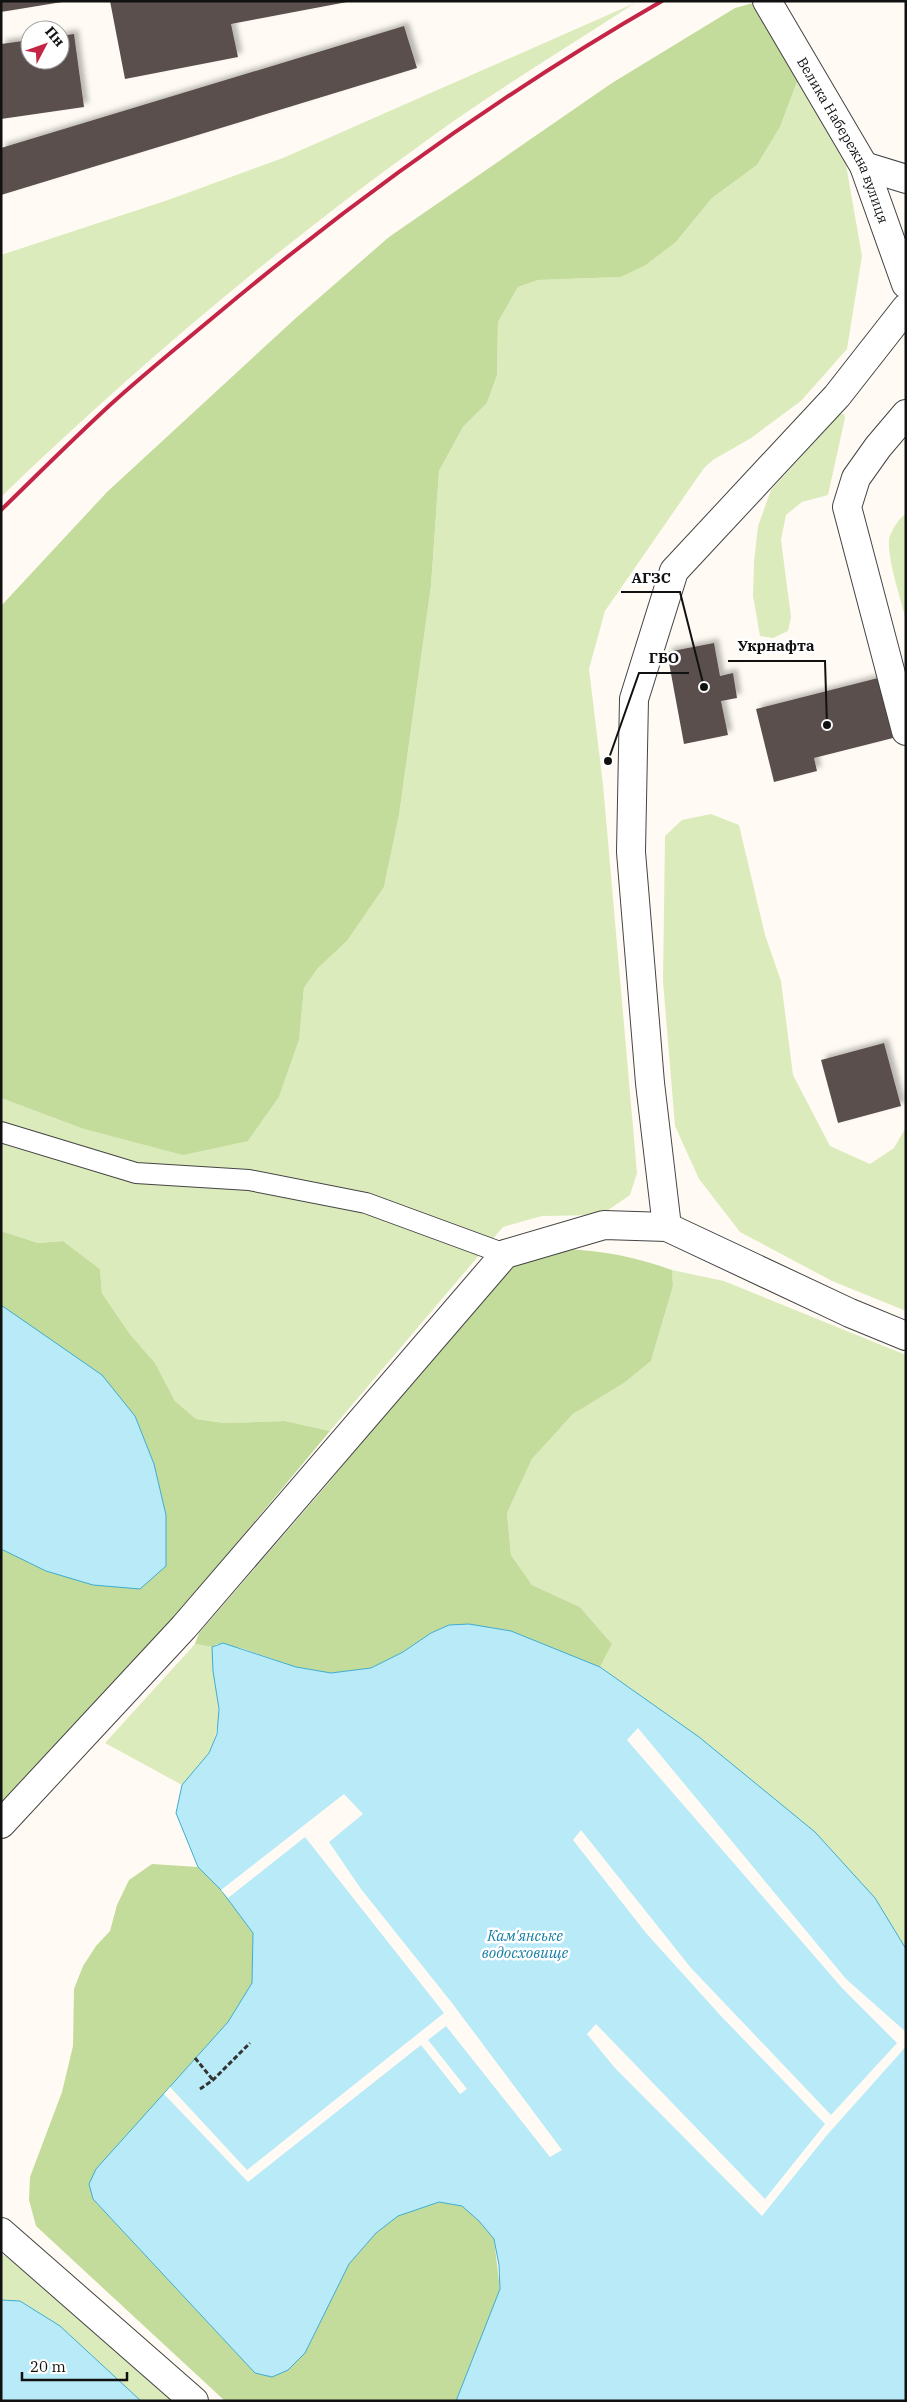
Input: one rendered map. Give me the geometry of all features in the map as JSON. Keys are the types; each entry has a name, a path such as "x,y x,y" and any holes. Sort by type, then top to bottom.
{"street":[{"name":"Велика Набережна вулиця","path":"767,1 864,166 906,284"},
{"path":"864,166 906,179"},
{"path":"667,1227 650,1083 631,852 634,699 674,571 837,396 906,308"},
{"path":"906,414 878,447 856,478 847,507 906,731"},
{"path":"1,1824 184,1626 506,1254 604,1225 667,1227 850,1314 906,1336"},
{"path":"1,2232 194,2401"}],"lane":[{"path":"1,1132 136,1173 249,1180 366,1202 506,1254"}],"path":[{"path":"200,2089 213,2080 250,2043"},
{"path":"195,2058 213,2080"}],"green space":[{"path":"635,3 445,127 310,228 151,359 1,497 1,255 168,200 283,158"},
{"path":"753,3 800,74 780,127 757,165 712,198 676,242 646,265 621,277 538,280 518,287 498,322 497,375 487,403 463,427 439,471 431,586 399,815 384,887 347,941 318,968 304,988 299,1040 279,1097 248,1141 183,1155 81,1128 1,1098 1,606 107,492 297,317 389,237 612,83 735,8"},
{"path":"800,74 845,159 862,256 847,349 801,401 751,438 713,460 704,468 605,611 589,669 603,784 637,1173 630,1195 601,1215 542,1216 503,1227 330,1431 285,1421 224,1423 196,1419 175,1401 155,1363 129,1333 102,1293 100,1269 63,1241 38,1243 1,1231 1,1098 81,1128 248,1141 279,1097 299,1040 304,988 318,968 347,941 384,887 399,815 431,586 439,471 463,427 487,403 497,375 498,322 518,287 538,280 621,277 646,265 676,242 712,198 757,165 780,127"},
{"path":"840,414 844,414 845,418 828,495 802,502 786,515 781,540 791,617 788,631 773,638 760,636 753,596 758,526 771,490"},
{"path":"906,514 906,620 892,568 889,539 893,529"},
{"path":"711,814 739,825 765,935 781,981 793,1075 830,1146 870,1164 894,1148 906,1127 906,1311 832,1281 740,1232 699,1179 675,1126 663,981 665,836 682,820"},
{"path":"1,1231 38,1243 63,1241 100,1269 102,1293 129,1333 155,1363 175,1401 196,1419 224,1423 285,1421 330,1431 156,1640 1,1804 1,1549 46,1571 166,1515 154,1464 135,1416 1,1305"},
{"path":"564,1249 618,1255 672,1270 673,1286 651,1361 624,1383 573,1414 532,1459 507,1513 511,1555 532,1585 580,1607 612,1644 600,1667 511,1631 449,1625 431,1633 403,1652 371,1668 331,1673 296,1667 241,1648 217,1644 212,1647 195,1644 199,1633 510,1268 527,1258"},
{"path":"672,1270 724,1281 906,1355 906,1949 875,1898 739,1771 699,1737 600,1667 612,1644 580,1607 532,1585 511,1555 507,1513 532,1459 573,1414 624,1383 651,1361 673,1286"},
{"path":"195,1644 212,1647 218,1700 217,1727 209,1752 182,1785 105,1743"},
{"path":"152,1864 198,1867 221,1890 253,1933 252,1983 228,2022 164,2094 93,2199 255,2373 305,2353 349,2264 376,2233 398,2216 439,2202 462,2206 479,2221 494,2239 500,2289 456,2401 225,2401 36,2226 29,2200 30,2177 62,2092 73,2046 74,1989 83,1966 96,1946 110,1931 117,1905 129,1880"},
{"path":"1,2254 17,2262 180,2401 141,2401 60,2326 20,2301 1,2300"}],"water":[{"path":"1,1305 102,1375 135,1416 154,1464 166,1515 166,1566 140,1589 93,1585 46,1571 1,1549"},
{"name":"Кам'янське водосховище","path":"469,1624 511,1631 600,1667 699,1737 815,1832 875,1898 906,1949 906,2401 456,2401 500,2289 499,2265 494,2239 479,2221 462,2206 439,2202 398,2216 376,2233 349,2264 305,2353 288,2370 272,2377 255,2373 93,2199 89,2184 96,2169 228,2022 252,1983 253,1933 221,1890 198,1867 176,1813 182,1785 209,1753 217,1734 219,1709 213,1671 212,1647 223,1643 296,1667 331,1673 371,1668 403,1652 431,1633 449,1625"},
{"path":"1,2300 20,2301 60,2326 141,2401 1,2401"}],"pier":[{"path":"638,1728 846,1979 906,2032 906,2045 902,2051 827,2135 762,2216 615,2068 587,2034 596,2024 765,2199 825,2124 720,2015 646,1933 573,1840 581,1830 691,1968 831,2115 897,2043 843,1989 627,1740"},
{"path":"344,1794 363,1814 329,1842 361,1889 452,2003 562,2150 550,2157 446,2026 428,2040 467,2089 460,2094 421,2045 248,2182 164,2094 170,2087 247,2170 444,2013 305,1837 228,1898 221,1890"}],"building":[{"path":"1,1 62,1 62,2 1,12"},
{"path":"110,1 347,2 231,24 238,57 125,79"},
{"path":"404,26 417,68 1,195 1,148"},
{"path":"74,34 84,107 1,119 1,44 20,41 20,70 70,70 70,35"},
{"path":"714,643 720,676 733,673 737,698 721,701 728,735 684,744 667,652"},
{"path":"878,678 893,738 814,758 817,771 774,782 756,709"},
{"path":"884,1043 901,1106 838,1123 821,1060"}],"railway":[{"path":"1,510 82,431 136,382 269,271 323,229 432,148 488,110 545,72 662,1"}],"place":[{"name":"АГЗС","path":"704,687"},
{"name":"Укрнафта","path":"827,725"},
{"name":"ГБО","path":"608,761"}]}
